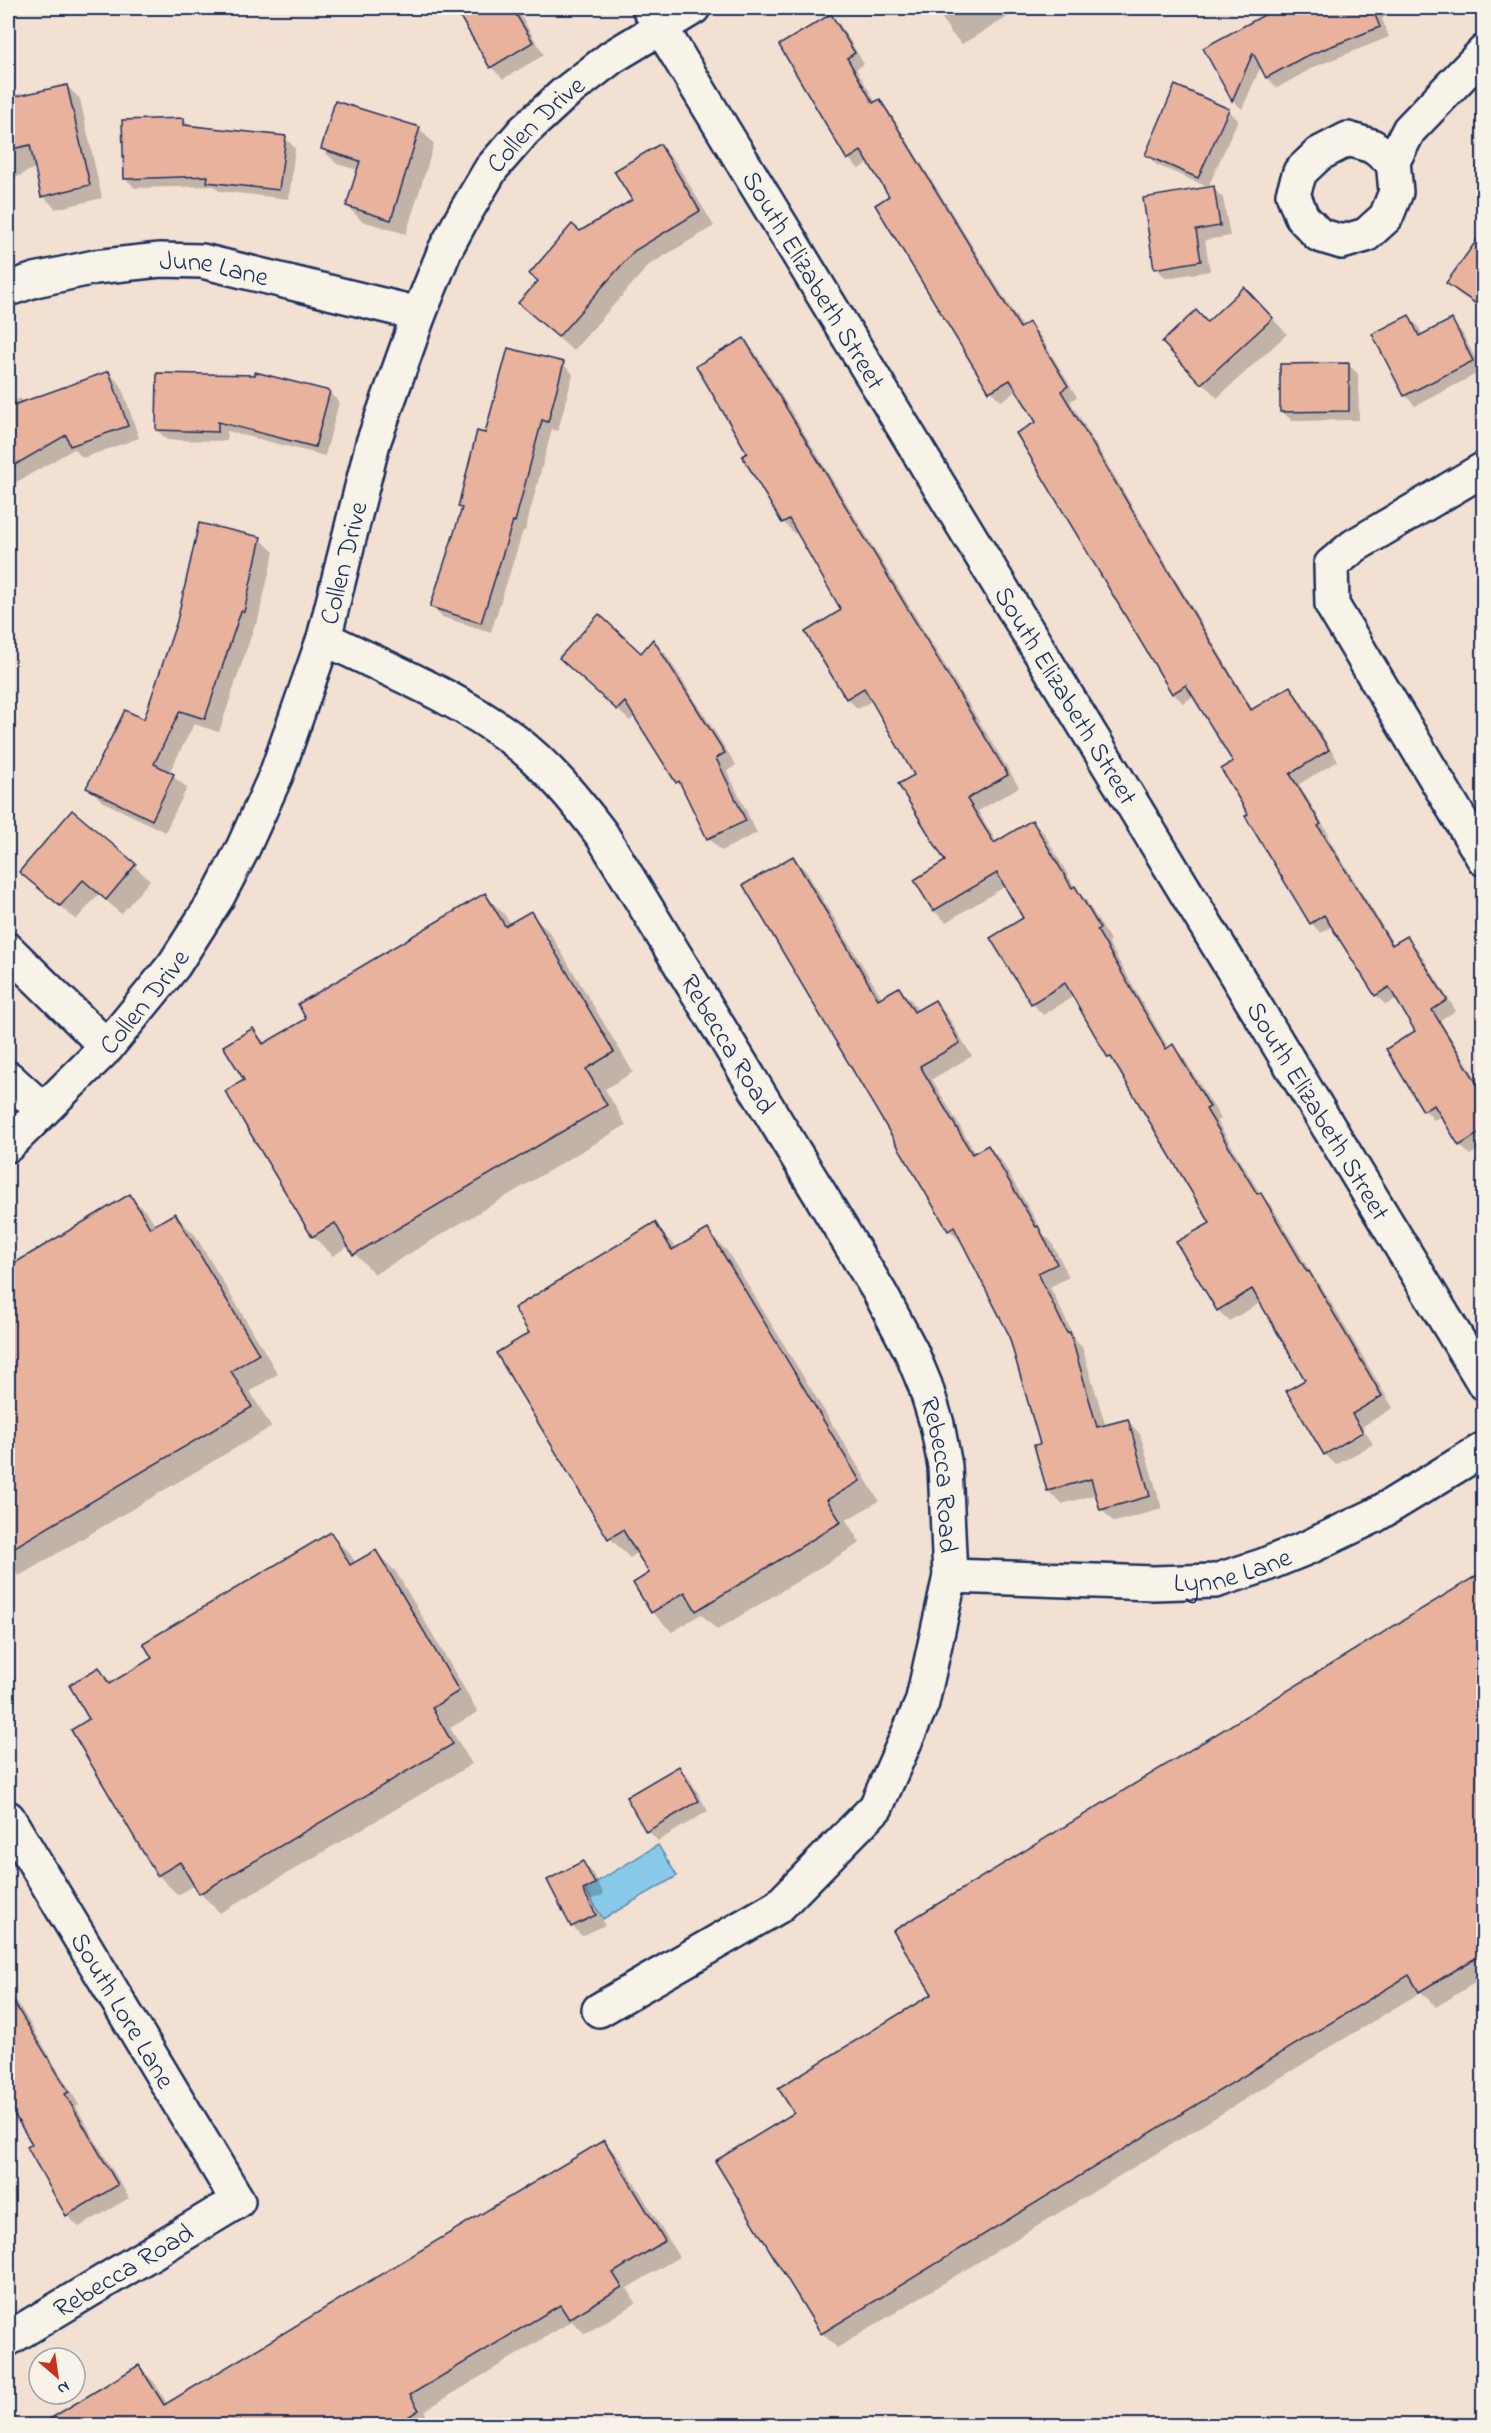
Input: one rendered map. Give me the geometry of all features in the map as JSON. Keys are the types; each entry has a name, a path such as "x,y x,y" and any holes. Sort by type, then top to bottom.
{"street":[{"name":"Collen Drive","path":"8,1145 107,1047 174,965 228,877 276,775 324,638 373,443 419,314 445,250 491,169 524,131 564,94 612,57 655,17 693,8"},
{"name":"South Elizabeth Street","path":"655,17 1484,1383"},
{"path":"1393,162 1409,130 1484,52"},
{"name":"June Lane","path":"8,289 36,280 95,267 160,260 202,261 419,314"},
{"path":"1484,468 1354,546 1331,565 1332,605 1484,859"},
{"name":"Rebecca Road","path":"324,638 471,711 511,738 548,770 578,802 602,835 880,1293 911,1351 937,1424 945,1466 950,1576 921,1702 876,1807 779,1906 599,2010"},
{"path":"8,950 107,1047"},
{"path":"8,1078 43,1110"},
{"name":"Lynne Lane","path":"950,1576 1153,1583 1215,1581 1309,1548 1374,1516 1484,1449"},
{"name":"South Lore Lane","path":"8,1818 238,2201"},
{"name":"Rebecca Road","path":"8,2339 238,2201"}],"water":[{"path":"658,1845 677,1876 603,1919 585,1889"}],"building":[{"path":"455,8 512,8 533,42 490,68"},
{"path":"1277,8 1372,8 1380,27 1304,57 1266,78 1253,53 1232,101 1203,48"},
{"path":"831,14 855,53 847,58 873,103 880,99 1020,328 1029,322 1068,386 1061,391 1251,710 1290,686 1329,750 1290,774 1321,824 1318,826 1392,945 1407,936 1447,1000 1432,1010 1484,1095 1484,1130 1459,1146 1434,1105 1423,1111 1386,1049 1415,1031 1389,987 1375,996 1324,915 1310,924 1245,816 1248,814 1221,769 1233,762 1186,685 1172,694 1016,433 1036,422 1010,380 989,392 875,205 889,196 861,151 847,160 779,45"},
{"path":"67,85 90,185 41,197 30,145 8,150 8,98"},
{"path":"1175,85 1229,109 1198,178 1145,155"},
{"path":"335,101 420,127 391,220 346,206 360,161 321,149"},
{"path":"184,118 184,125 286,136 279,190 207,182 208,176 124,179 122,120"},
{"path":"660,144 700,211 634,251 558,337 518,303 538,281 529,274 572,224 580,231 632,200 614,171"},
{"path":"1214,186 1220,226 1196,230 1201,261 1154,269 1143,198"},
{"path":"1484,230 1484,309 1446,283"},
{"path":"1244,287 1273,318 1201,384 1162,342 1196,310 1207,322"},
{"path":"1409,315 1419,336 1452,319 1473,361 1404,396 1372,334"},
{"path":"744,338 1008,775 967,799 994,843 1032,820 1072,888 1075,886 1100,928 1097,930 1166,1049 1173,1044 1210,1107 1206,1109 1257,1194 1261,1193 1307,1272 1309,1271 1382,1396 1352,1414 1363,1432 1324,1455 1286,1391 1305,1380 1252,1289 1217,1311 1176,1242 1210,1223 1111,1057 1108,1058 1065,983 1031,1004 990,938 1023,918 997,873 933,911 914,880 945,861 898,784 914,775 864,688 846,699 805,632 841,610 789,519 782,523 742,456 747,453 696,366"},
{"path":"508,348 564,362 548,422 542,420 515,522 513,521 481,623 430,607 462,508 458,507 477,431 485,433"},
{"path":"1349,363 1349,411 1280,412 1280,364"},
{"path":"109,371 128,426 70,446 66,435 8,469 8,407"},
{"path":"255,372 330,391 315,447 218,422 218,432 156,430 157,373 255,375"},
{"path":"199,523 261,537 244,612 241,611 205,719 180,711 154,764 174,774 152,820 86,788 125,710 144,719 177,621"},
{"path":"599,614 641,653 653,639 725,753 716,758 746,821 707,839 679,781 676,783 625,702 617,710 559,658"},
{"path":"72,810 136,864 106,900 83,880 60,906 19,872"},
{"path":"793,856 878,999 899,987 914,1012 935,1000 960,1043 920,1066 972,1154 988,1145 1036,1227 1038,1226 1057,1264 1038,1273 1067,1333 1070,1332 1097,1427 1128,1419 1150,1496 1100,1510 1091,1479 1047,1491 1034,1445 1040,1444 1008,1333 954,1227 948,1231 743,885"},
{"path":"485,893 505,926 531,911 614,1052 586,1069 607,1105 353,1255 335,1223 312,1237 225,1091 244,1080 223,1046 253,1028 263,1044 306,1019 298,1004"},
{"path":"130,1194 150,1228 175,1213 259,1354 231,1371 252,1407 8,1551 8,1267"},
{"path":"655,1222 672,1250 708,1229 860,1481 827,1500 841,1522 696,1611 685,1592 651,1613 633,1583 649,1573 623,1530 608,1539 496,1353 529,1333 514,1308"},
{"path":"331,1532 350,1565 376,1550 459,1691 432,1708 453,1744 199,1894 180,1862 157,1876 71,1730 89,1719 69,1685 99,1667 109,1684 152,1658 143,1643"},
{"path":"1484,1571 1484,1953 1419,1992 1409,1975 821,2334 715,2161 794,2113 778,2088 932,1994 893,1931"},
{"path":"679,1766 699,1801 646,1832 626,1797"},
{"path":"583,1861 595,1884 583,1890 596,1915 571,1927 547,1880"},
{"path":"8,1993 69,2092 65,2094 118,2185 66,2216 27,2147 32,2144 8,2104"},
{"path":"604,2140 665,2241 613,2273 622,2287 569,2319 560,2305 410,2395 419,2410 394,2426 38,2426 71,2406 87,2406 87,2396 139,2365 164,2405"}]}
